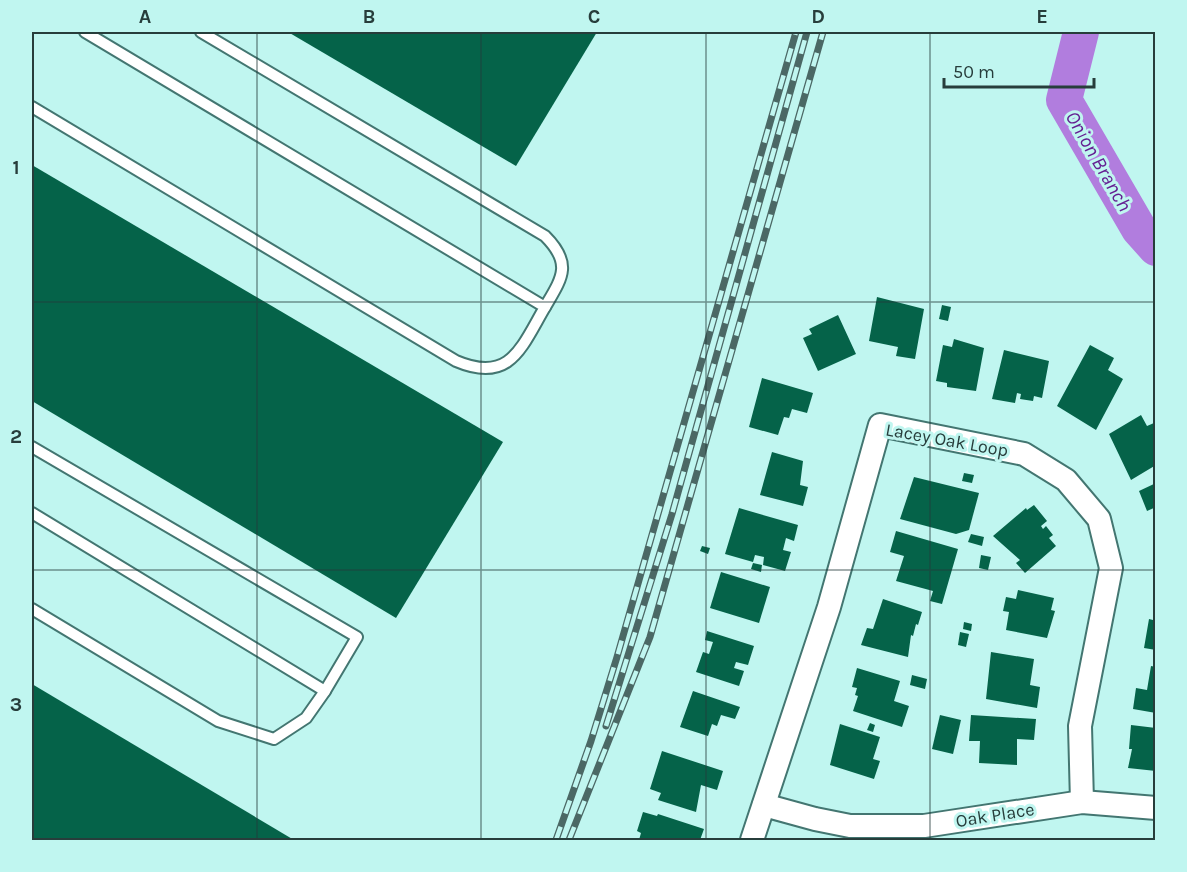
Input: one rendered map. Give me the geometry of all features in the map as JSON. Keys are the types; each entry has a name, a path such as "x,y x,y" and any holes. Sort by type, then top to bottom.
{"street":[{"name":"Lacey Oak Loop","path":"752,840 829,607 880,425 1024,454 1066,480 1099,519 1110,568 1080,726 1082,802"},
{"name":"Oak Place","path":"764,804 850,826 926,833 1082,802 1155,808"}],"lane":[{"path":"85,32 545,308"},
{"path":"32,107 456,361 476,370 493,369 507,363 524,343 545,308 563,270 562,256 545,236 201,32"},
{"path":"32,447 357,637 306,718 274,739 218,721 32,609"},
{"path":"32,513 325,691"}],"building":[{"path":"288,32 597,32 516,166"},
{"path":"32,165 503,442 396,618 32,401"},
{"path":"877,297 924,309 915,359 896,356 898,347 869,341"},
{"path":"942,305 951,307 948,321 939,319"},
{"path":"838,315 856,354 818,371 803,338 812,334 809,329"},
{"path":"954,339 984,348 976,391 947,387 947,383 936,381 943,345 952,347"},
{"path":"1090,345 1114,358 1108,370 1123,379 1096,430 1057,406"},
{"path":"1004,350 1049,361 1042,398 1034,396 1033,401 1020,399 1021,394 1017,393 1015,403 992,399"},
{"path":"762,378 813,393 807,413 792,409 789,418 784,417 778,435 749,427"},
{"path":"1141,415 1147,426 1154,423 1156,425 1156,465 1131,480 1109,434"},
{"path":"772,452 803,461 800,485 808,487 803,506 760,495"},
{"path":"964,473 974,475 972,483 962,481"},
{"path":"914,477 979,493 969,530 956,534 900,519"},
{"path":"1156,483 1156,507 1147,511 1139,491"},
{"path":"1034,505 1047,521 1041,526 1043,529 1046,526 1053,535 1049,538 1056,546 1025,573 1016,563 1020,560 993,536 1026,508 1027,510"},
{"path":"739,508 798,525 794,541 786,538 783,550 791,552 785,571 763,565 764,557 755,555 753,562 725,554"},
{"path":"896,531 958,549 942,604 930,601 933,591 896,581 904,556 890,552"},
{"path":"971,534 984,537 982,546 968,542"},
{"path":"702,546 710,548 708,554 700,551"},
{"path":"981,555 991,557 988,570 979,568"},
{"path":"753,563 762,565 761,572 751,569"},
{"path":"721,572 770,587 759,623 710,608"},
{"path":"1018,590 1054,598 1051,610 1055,611 1047,638 1006,630 1009,612 1003,611 1006,597 1016,599"},
{"path":"883,599 922,612 913,636 911,635 908,657 861,645 867,628 873,629"},
{"path":"1154,611 1156,611 1156,650 1144,648 1149,619 1153,620"},
{"path":"964,622 972,624 971,631 963,629"},
{"path":"707,631 754,646 748,665 736,662 734,668 744,671 739,686 696,672 703,652 709,654 713,642 705,640"},
{"path":"960,632 969,634 966,647 958,645"},
{"path":"991,652 1034,659 1030,685 1040,687 1037,708 986,699"},
{"path":"1151,666 1156,667 1156,713 1133,709 1136,688 1147,690"},
{"path":"857,668 900,681 894,701 909,706 902,727 853,711 858,696 855,695 857,688 852,687"},
{"path":"912,675 927,679 925,689 910,685"},
{"path":"32,684 294,840 32,840"},
{"path":"693,691 740,707 735,719 721,715 717,726 712,724 708,736 680,727"},
{"path":"940,715 961,720 953,754 932,749"},
{"path":"971,715 1036,719 1034,740 1017,739 1017,765 979,763 980,741 969,741"},
{"path":"870,723 875,725 873,732 867,730"},
{"path":"840,724 880,737 873,759 880,761 874,779 830,765"},
{"path":"1131,725 1156,728 1156,771 1128,768 1132,749 1129,749"},
{"path":"662,751 723,771 717,790 701,785 696,812 658,800 661,793 650,789"},
{"path":"643,812 657,816 658,814 704,829 700,840 639,840 641,833 637,831"}],"waterway":[{"name":"Onion Branch","path":"1081,32 1064,100 1139,229 1156,248"}],"railway":[{"path":"556,840 591,741 617,657 796,32"},
{"path":"606,726 672,514 807,32"},
{"path":"569,840 650,637 823,32"}]}
